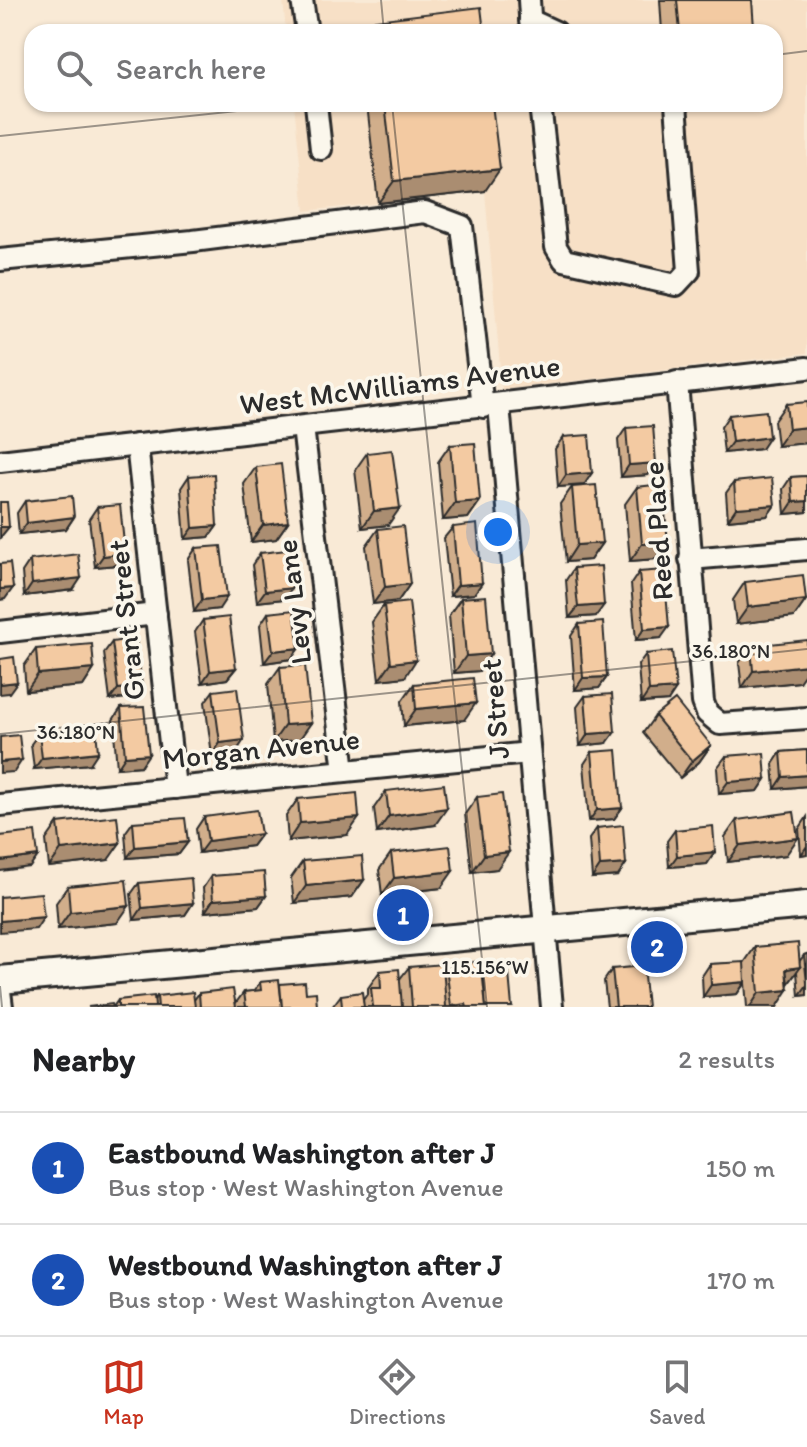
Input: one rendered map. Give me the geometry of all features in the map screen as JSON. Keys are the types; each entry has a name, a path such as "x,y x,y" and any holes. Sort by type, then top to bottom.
{"main road":[{"path":"0,980 807,905"}],"street":[{"path":"302,0 306,24"},
{"path":"317,112 321,149"},
{"path":"541,112 556,247 564,260 676,285 689,271 677,112"},
{"name":"J Street","path":"0,260 193,241 425,212 462,226 491,406 529,753 552,1007"},
{"name":"West McWilliams Avenue","path":"0,461 807,368"},
{"name":"Reed Place","path":"677,382 690,559 703,702 707,713 720,724 807,718"},
{"name":"Levy Lane","path":"303,427 344,771"},
{"name":"Grant Street","path":"137,445 175,788"},
{"path":"690,559 807,549"},
{"path":"0,632 156,614"},
{"name":"Morgan Avenue","path":"0,805 529,753"},
{"path":"0,991 2,1007"}],"shaded area":[{"path":"283,0 807,0 807,353 502,390 485,192 305,211 295,112 783,112 783,24 285,24"}],"building":[{"path":"677,0 752,0 754,24 679,24"},
{"path":"481,7 483,24 376,24 375,20"},
{"path":"386,112 493,112 500,169 394,181"},
{"path":"807,402 807,427 789,429 786,404"},
{"path":"766,411 769,437 732,442 729,415"},
{"path":"653,426 656,463 629,465 626,428"},
{"path":"589,435 592,473 566,475 563,437"},
{"path":"475,443 480,501 455,503 450,445"},
{"path":"392,450 400,508 374,511 367,453"},
{"path":"281,464 288,522 263,525 256,467"},
{"path":"214,474 217,526 193,528 189,476"},
{"path":"807,476 807,501 793,502 791,477"},
{"path":"772,478 775,505 736,508 734,482"},
{"path":"662,484 668,542 642,544 637,487"},
{"path":"596,485 602,543 577,545 572,487"},
{"path":"72,496 74,517 27,523 25,501"},
{"path":"0,502 7,502 9,527 0,527"},
{"path":"120,505 125,553 103,556 97,507"},
{"path":"477,524 482,583 458,585 453,527"},
{"path":"403,526 410,584 385,587 378,529"},
{"path":"221,546 227,597 202,600 196,548"},
{"path":"287,550 292,588 265,591 260,553"},
{"path":"78,554 81,578 32,584 30,560"},
{"path":"10,563 13,588 0,589 0,564"},
{"path":"601,566 604,605 578,607 574,568"},
{"path":"664,570 669,627 644,629 639,572"},
{"path":"803,575 806,600 748,607 745,582"},
{"path":"486,596 491,654 466,656 461,598"},
{"path":"409,602 416,660 391,663 384,605"},
{"path":"294,610 299,648 273,651 268,613"},
{"path":"229,617 236,668 210,671 203,620"},
{"path":"603,622 607,677 583,678 579,624"},
{"path":"136,638 142,686 118,689 112,642"},
{"path":"807,640 807,665 753,671 751,646"},
{"path":"92,644 94,669 38,674 36,649"},
{"path":"672,651 676,689 649,691 646,654"},
{"path":"14,657 17,682 0,684 0,659"},
{"path":"305,665 311,723 285,725 280,667"},
{"path":"473,678 476,703 416,709 414,684"},
{"path":"237,688 244,740 220,743 213,691"},
{"path":"612,694 615,732 588,734 585,696"},
{"path":"675,700 711,745 692,761 655,716"},
{"path":"144,707 149,754 125,756 121,708"},
{"path":"96,728 98,752 42,758 39,733"},
{"path":"19,735 22,760 0,762 0,737"},
{"path":"617,750 622,808 597,810 592,752"},
{"path":"807,750 807,775 783,777 781,752"},
{"path":"764,753 766,779 728,782 726,756"},
{"path":"444,784 447,808 389,816 386,791"},
{"path":"357,793 359,818 300,823 298,799"},
{"path":"502,794 509,852 484,855 477,797"},
{"path":"257,810 261,834 208,841 204,817"},
{"path":"794,812 798,838 740,845 737,820"},
{"path":"117,816 120,843 61,850 58,823"},
{"path":"185,818 188,842 135,847 133,822"},
{"path":"623,825 626,864 600,866 597,828"},
{"path":"713,826 715,852 677,856 675,830"},
{"path":"35,832 38,856 0,861 0,836"},
{"path":"450,846 453,871 394,878 391,853"},
{"path":"362,856 364,880 306,886 303,861"},
{"path":"264,872 266,896 213,900 211,876"},
{"path":"191,878 193,903 142,908 139,883"},
{"path":"126,880 129,906 70,912 68,886"},
{"path":"41,893 44,917 0,921 0,897"},
{"path":"798,943 800,967 786,969 788,990 759,993 755,947"},
{"path":"807,954 807,983 804,955"},
{"path":"481,961 486,1007 467,1007 466,1004 451,1006 446,966"},
{"path":"508,962 512,1007 486,1007 483,964"},
{"path":"744,962 745,982 711,985 710,964"},
{"path":"443,964 446,1007 412,1007 409,967"},
{"path":"643,966 647,1007 616,1007 612,969"},
{"path":"399,969 402,1007 373,1007 371,988 381,988 380,971"},
{"path":"279,980 282,1007 246,1007 244,992 261,990 260,982"},
{"path":"305,982 306,993 316,992 317,1007 282,1007 280,984"},
{"path":"233,989 236,1007 200,1007 199,993"},
{"path":"193,992 195,1007 158,1007 157,996"},
{"path":"362,992 364,1007 342,1007 341,995"},
{"path":"154,996 155,1007 118,1007 118,1000"}],"place":[{"name":"Eastbound Washington after J","path":"403,915"},
{"name":"Westbound Washington after J","path":"657,947"}]}
